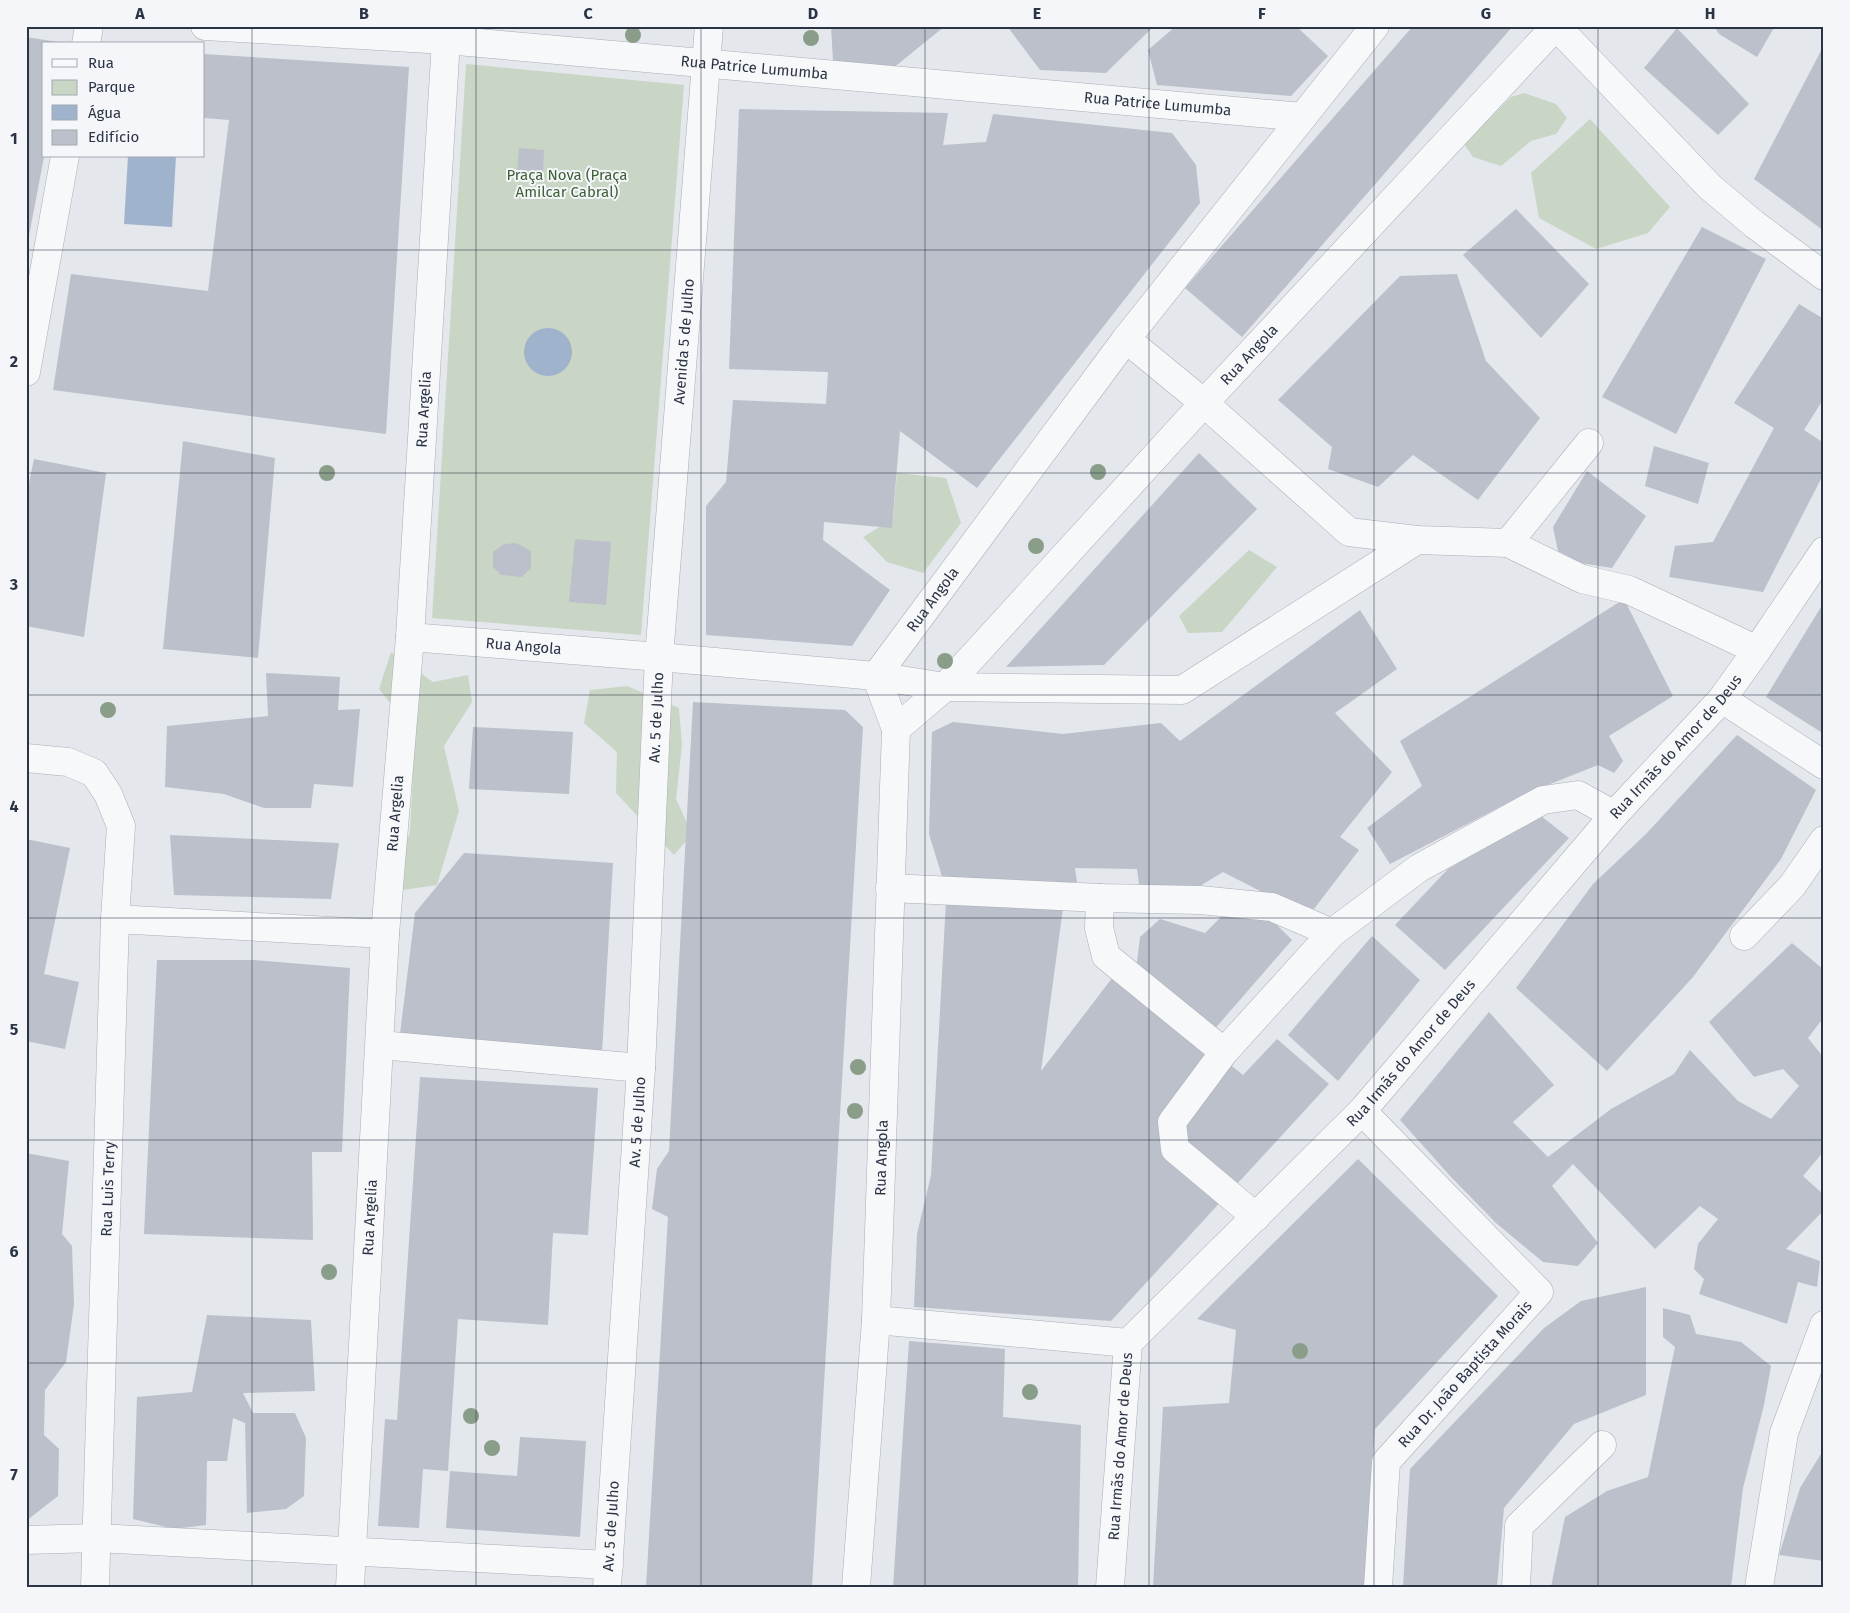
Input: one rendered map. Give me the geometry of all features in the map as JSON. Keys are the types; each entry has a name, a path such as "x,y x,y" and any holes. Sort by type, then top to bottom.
{"street":[{"path":"86,42 89,26"},
{"name":"Rua Patrice Lumumba","path":"205,26 446,40 1303,117"},
{"name":"Avenida 5 de Julho","path":"659,657 709,26"},
{"name":"Rua Angola","path":"876,676 1126,339 1375,26"},
{"path":"1556,26 1710,187 1754,224 1824,276"},
{"name":"Rua Angola","path":"896,729 946,686 1204,403 1556,26"},
{"name":"Rua Argelia","path":"350,1587 385,934 410,637 446,40"},
{"path":"26,372 65,158"},
{"path":"1126,339 1204,403 1349,532 1417,540 1508,543 1582,579 1629,590 1757,650"},
{"path":"1508,543 1589,443"},
{"path":"946,686 1182,690 1417,540"},
{"name":"Rua Irmãs do Amor de Deus","path":"1110,1587 1128,1343 1362,1111 1614,816 1722,699 1824,551"},
{"name":"Rua Angola","path":"410,637 876,676 946,686"},
{"name":"Av. 5 de Julho","path":"608,1576 641,1068 659,657"},
{"name":"Rua Angola","path":"856,1587 876,1320 896,729 876,676"},
{"path":"1722,699 1824,765"},
{"name":"Rua Luis Terry","path":"26,758 68,762 94,773 108,794 121,826 116,919 95,1587"},
{"path":"1256,1217 1175,1149 1172,1122 1224,1052 1332,933 1419,868 1543,800 1578,795 1614,816"},
{"path":"1744,936 1792,886 1824,840"},
{"path":"890,888 1100,898 1200,900 1272,907 1332,933"},
{"path":"1100,898 1099,928 1106,956 1224,1052"},
{"path":"116,919 385,934"},
{"path":"380,1045 641,1068"},
{"name":"Rua Dr. João Baptista Morais","path":"1362,1111 1539,1292 1386,1462 1378,1587"},
{"path":"876,1320 1128,1343"},
{"path":"1758,1587 1784,1432 1824,1325"},
{"path":"1516,1587 1519,1526 1602,1445"},
{"path":"26,1540 97,1538 352,1552 608,1576"}],"green space":[{"name":"Praça Nova (Praça Amilcar Cabral)","path":"466,64 684,85 641,635 432,618"},
{"path":"1524,93 1556,104 1567,118 1556,134 1531,141 1501,166 1473,157 1464,144 1511,97"},
{"path":"1590,119 1670,207 1648,233 1596,249 1539,218 1531,173"},
{"path":"897,473 946,478 961,523 923,573 887,562 863,537 893,519"},
{"path":"1249,550 1277,567 1222,632 1188,633 1179,616"},
{"path":"391,652 433,682 468,675 472,702 444,746 459,811 437,885 389,892 410,832 415,735 379,689"},
{"path":"627,686 679,708 682,745 676,799 692,834 674,855 616,793 617,752 584,723 590,690"}],"water":[{"path":"128,158 176,158 172,227 124,224"},
{"path":"543,328 553,328 565,335 572,347 572,357 565,369 553,376 543,376 535,372 528,365 524,357 524,347 528,339 535,332"}],"building":[{"path":"831,26 945,26 892,69 833,61"},
{"path":"1007,26 1154,26 1106,73 1040,70"},
{"path":"1176,26 1296,26 1328,56 1291,96 1157,85 1148,50"},
{"path":"1413,26 1513,26 1242,337 1185,288"},
{"path":"1714,26 1775,26 1757,57 1719,34"},
{"path":"1677,28 1749,104 1718,135 1644,68"},
{"path":"26,37 58,42 42,42 42,158 44,158 27,246"},
{"path":"1824,45 1824,231 1754,179"},
{"path":"205,54 409,67 386,434 53,390 71,274 208,291 229,120 205,118"},
{"path":"739,109 948,113 943,145 986,142 993,114 1172,133 1196,165 1200,203 977,488 900,431 892,528 824,522 823,540 890,590 852,646 706,635 706,506 726,482 733,400 826,404 828,372 729,369"},
{"path":"519,148 544,150 543,174 517,173"},
{"path":"1516,209 1589,284 1541,338 1463,255"},
{"path":"1702,227 1766,259 1676,434 1602,397"},
{"path":"1457,274 1486,361 1540,418 1478,500 1413,455 1378,487 1328,469 1332,447 1278,400 1400,276"},
{"path":"1799,304 1824,319 1824,398 1804,430 1824,443 1824,473 1763,592 1669,577 1675,546 1713,542 1774,428 1734,403"},
{"path":"183,441 275,458 258,658 163,649"},
{"path":"1654,446 1709,463 1698,504 1645,486"},
{"path":"1199,453 1257,509 1104,665 1006,667"},
{"path":"34,459 106,473 84,637 26,626 26,497"},
{"path":"1587,471 1646,516 1612,568 1580,563 1558,551 1553,527"},
{"path":"575,539 611,542 606,605 569,602"},
{"path":"516,543 531,551 531,568 522,577 501,575 493,567 493,552 504,544"},
{"path":"1624,599 1673,696 1609,736 1623,761 1614,773 1598,765 1525,794 1390,864 1367,828 1422,786 1400,741"},
{"path":"1824,602 1824,734 1766,697"},
{"path":"1360,610 1397,669 1335,713 1392,772 1340,837 1359,850 1314,909 1266,894 1223,872 1185,895 1140,892 1137,869 1075,868 1077,882 944,883 929,834 932,732 953,722 1063,734 1161,723 1180,741"},
{"path":"266,673 340,677 338,710 360,709 353,787 314,784 311,808 264,808 224,794 165,787 167,726 268,716"},
{"path":"693,702 845,710 863,727 812,1587 646,1587 668,1217 652,1209 657,1169 669,1151"},
{"path":"473,727 573,732 569,794 469,789"},
{"path":"1737,735 1816,790 1781,859 1693,977 1607,1071 1516,988 1593,884 1646,834"},
{"path":"1541,816 1569,838 1445,970 1395,925 1448,869"},
{"path":"170,835 339,843 331,899 174,895"},
{"path":"26,839 70,848 44,974 79,982 65,1049 26,1041"},
{"path":"464,853 613,863 602,1053 400,1034 415,913"},
{"path":"946,901 1063,908 1041,1071 1116,973 1243,1075 1277,1039 1329,1084 1111,1321 914,1307 917,1234 931,1175"},
{"path":"1223,915 1273,921 1292,940 1212,1032 1136,971 1140,937 1160,919 1205,933"},
{"path":"1372,936 1420,980 1338,1081 1288,1035"},
{"path":"1792,943 1824,970 1824,1017 1808,1038 1824,1058 1824,1151 1803,1176 1824,1195 1824,1210 1786,1249 1820,1261 1817,1287 1798,1282 1787,1324 1699,1294 1704,1279 1694,1269 1698,1244 1718,1219 1700,1206 1655,1249 1573,1164 1552,1186 1598,1243 1578,1266 1543,1262 1496,1223 1452,1178 1400,1120 1489,1012 1554,1085 1513,1122 1548,1157 1611,1109 1674,1074 1690,1050 1738,1101 1771,1119 1799,1086 1783,1069 1754,1077 1709,1022"},
{"path":"157,960 253,960 350,968 342,1152 312,1152 313,1240 144,1234"},
{"path":"420,1077 598,1088 588,1235 553,1233 548,1325 458,1319 448,1471 423,1469 419,1528 378,1526 385,1419 397,1420"},
{"path":"26,1153 69,1161 62,1234 72,1246 74,1304 66,1362 45,1390 44,1435 59,1449 58,1496 26,1521"},
{"path":"1358,1159 1498,1296 1375,1429 1364,1587 1153,1587 1163,1407 1229,1403 1236,1330 1197,1319"},
{"path":"1646,1287 1646,1395 1574,1424 1504,1508 1497,1587 1403,1587 1410,1469 1544,1328 1581,1301"},
{"path":"1663,1308 1690,1315 1696,1334 1741,1342 1771,1366 1764,1405 1743,1488 1731,1587 1551,1587 1565,1517 1607,1491 1648,1477 1675,1347 1663,1337"},
{"path":"207,1315 311,1320 315,1391 243,1393 253,1413 295,1413 306,1438 304,1496 286,1509 247,1513 245,1423 233,1418 227,1461 207,1461 206,1525 174,1529 133,1519 137,1397 192,1392"},
{"path":"909,1341 1005,1349 1003,1417 1081,1425 1078,1587 893,1587"},
{"path":"520,1437 586,1441 580,1537 446,1528 450,1471 517,1476"},
{"path":"1824,1449 1824,1561 1779,1555 1800,1488"}]}
